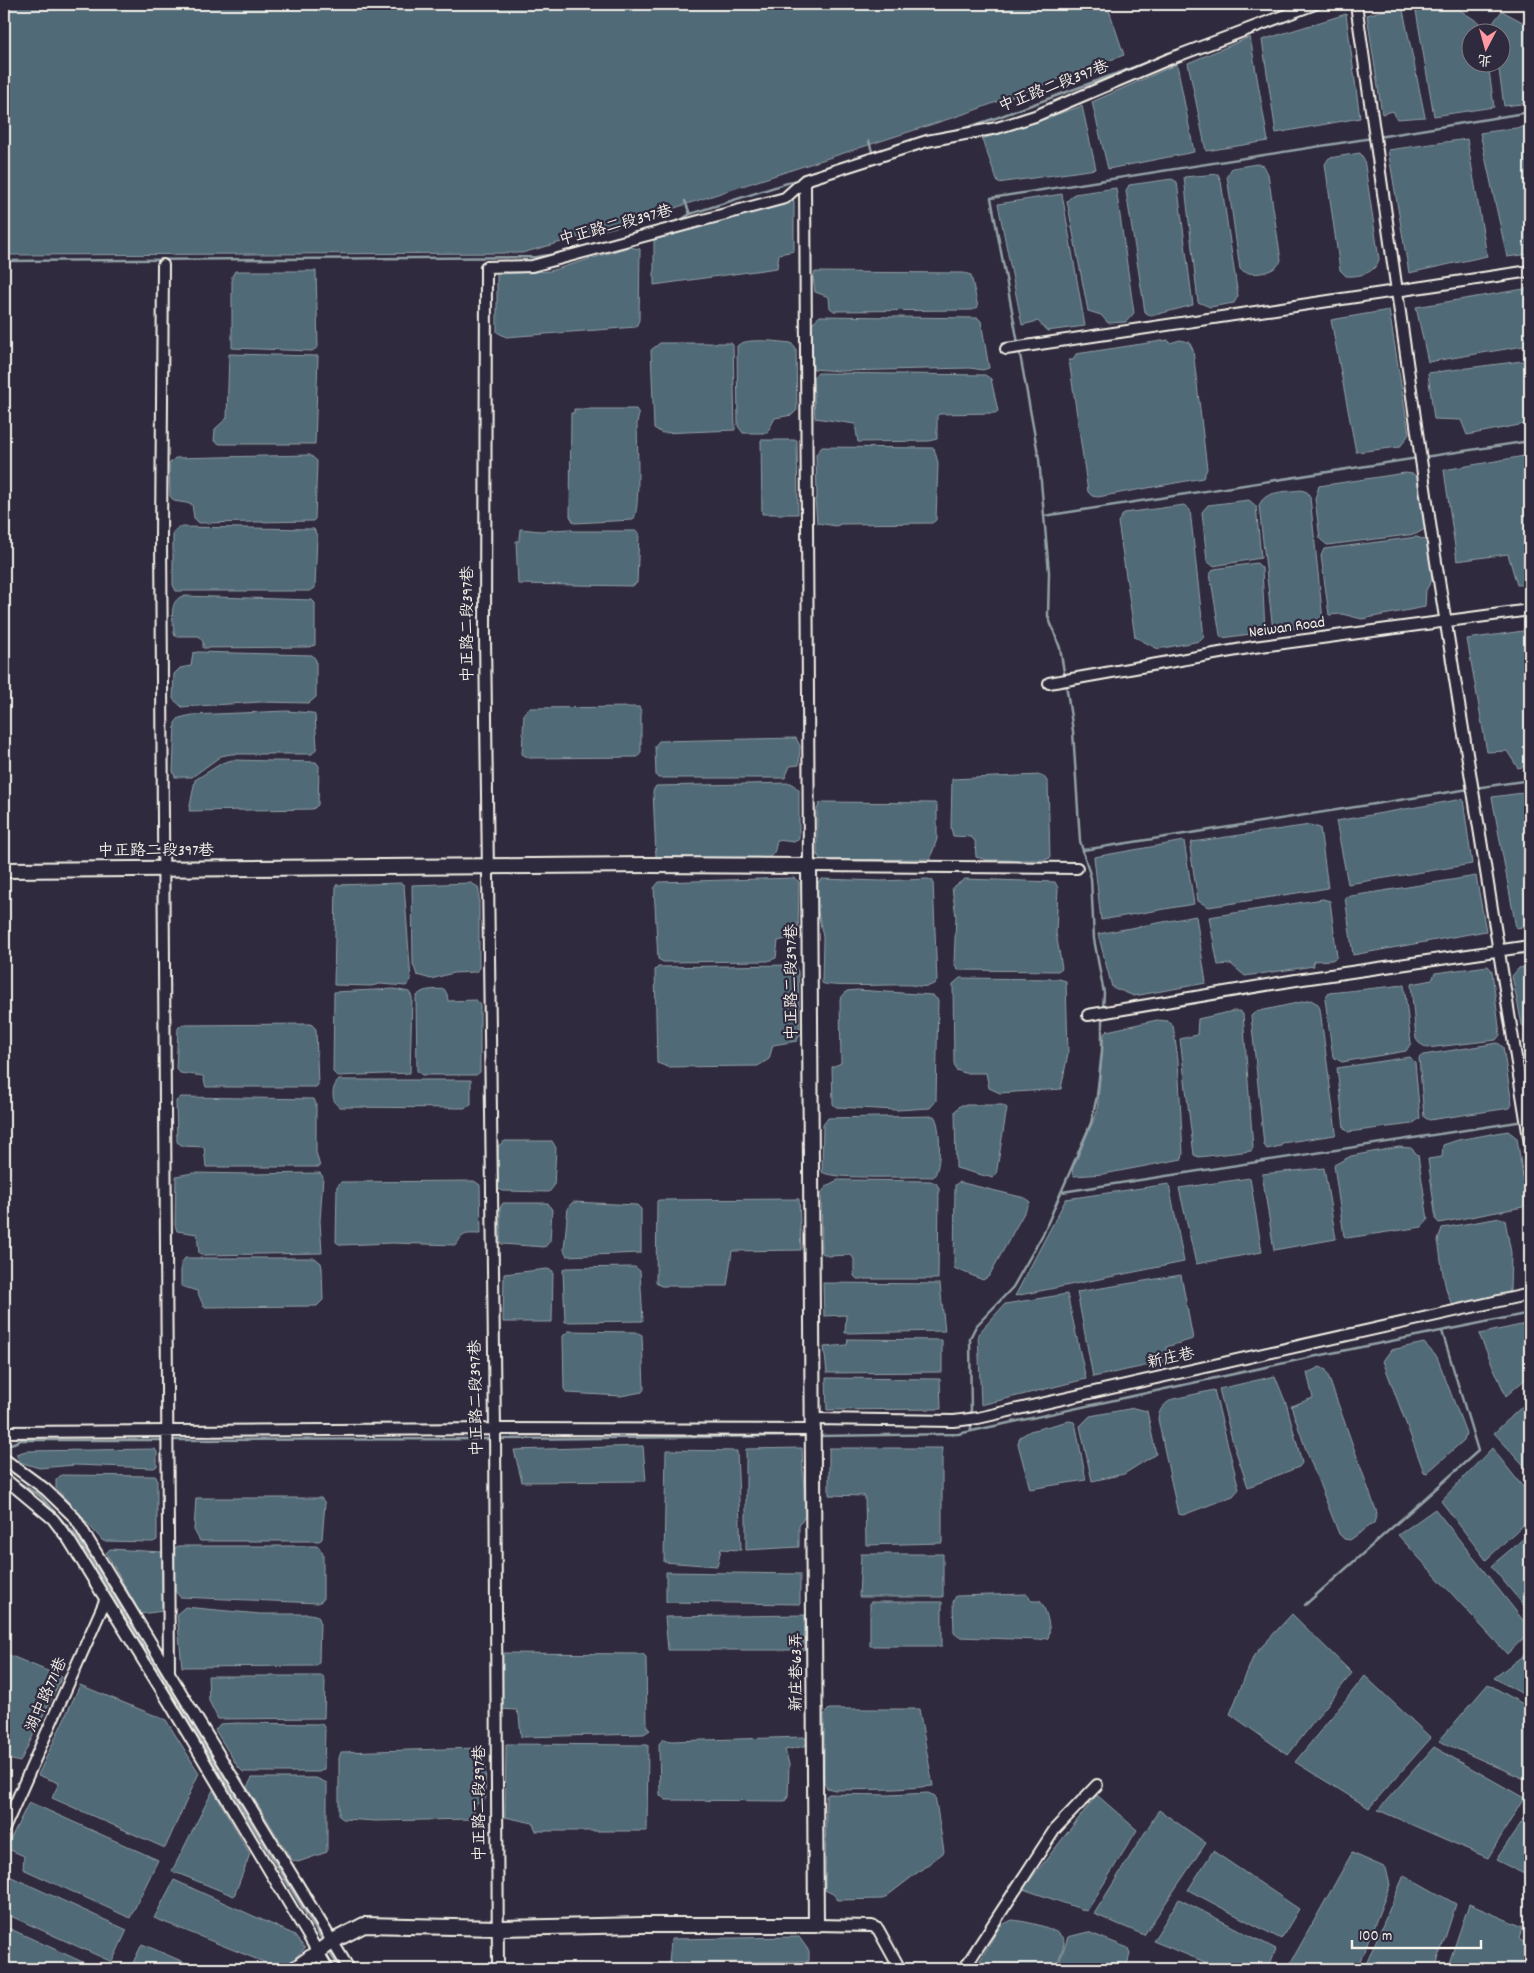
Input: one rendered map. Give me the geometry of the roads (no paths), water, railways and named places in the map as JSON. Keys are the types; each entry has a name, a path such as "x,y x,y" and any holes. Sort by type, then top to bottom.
{"street":[{"name":"中正路二段397巷","path":"498,1969 495,1428 485,637 486,267 532,266 785,198 806,180 927,141 997,128 1035,116 1169,59 1315,4"},
{"path":"1356,4 1395,292 1445,622 1530,1144"},
{"path":"806,180 809,866 1077,868"},
{"path":"163,266 161,496 169,1672"},
{"path":"1006,348 1530,271"},
{"name":"Neiwan Road","path":"1050,683 1254,647 1530,610"},
{"name":"中正路二段397巷","path":"4,870 809,866 811,1282 815,1425"},
{"path":"1088,1015 1296,980 1530,946"},
{"name":"新庄巷","path":"4,1432 815,1425 954,1421 978,1418 1530,1294"},
{"name":"新庄巷63弄","path":"815,1425 816,1925"},
{"path":"4,1459 46,1489 76,1518 349,1969"},
{"path":"4,1478 54,1519 69,1540 169,1702 328,1969"},
{"name":"湖中路771巷","path":"4,1829 105,1600"},
{"path":"964,1969 1054,1828 1097,1785"},
{"path":"295,1969 333,1941 364,1925 498,1928 643,1925 816,1925 872,1926 878,1929 900,1969"}],"water":[{"path":"4,4 1107,4 1124,55 967,113 619,226 522,253 4,255"},
{"path":"1402,5 1425,117 1397,119 1393,111 1382,114 1367,15"},
{"path":"1415,5 1454,6 1478,22 1462,22 1462,72 1489,72 1494,107 1434,116"},
{"path":"1502,11 1530,26 1530,103 1504,106 1499,72 1512,72 1512,22 1494,22"},
{"path":"1346,14 1360,118 1276,133 1262,40"},
{"path":"1250,37 1268,141 1206,151 1188,63"},
{"path":"1177,64 1194,152 1108,169 1092,102"},
{"path":"1082,106 1096,169 998,183 982,139"},
{"path":"1530,126 1530,254 1507,257 1480,133"},
{"path":"1467,139 1487,256 1409,273 1388,150"},
{"path":"1360,153 1364,159 1379,259 1371,271 1356,276 1346,276 1340,270 1325,164 1329,158"},
{"path":"1257,164 1264,166 1268,174 1281,260 1269,271 1256,274 1244,272 1240,269 1227,176 1232,168"},
{"path":"1218,174 1221,181 1238,296 1234,303 1210,307 1198,302 1184,177"},
{"path":"1172,179 1177,182 1193,305 1151,316 1145,312 1126,191 1129,185"},
{"path":"1116,188 1134,313 1126,322 1108,323 1101,315 1088,311 1067,201 1074,194"},
{"path":"1062,194 1085,326 1047,331 1038,321 1022,325 998,204"},
{"path":"785,198 792,198 794,201 794,251 779,254 777,268 654,285 654,239"},
{"path":"629,247 640,249 639,320 636,327 506,337 497,332 497,274 550,271"},
{"path":"235,271 316,271 318,347 312,351 232,348 232,276"},
{"path":"815,272 964,273 971,275 978,307 972,310 834,311 830,308 829,297 815,292 813,277"},
{"path":"1530,288 1530,345 1428,362 1416,307"},
{"path":"1389,310 1409,434 1400,447 1356,452 1331,320"},
{"path":"820,316 978,318 981,321 989,368 983,370 970,368 840,371 813,369 812,323"},
{"path":"1168,340 1170,343 1180,340 1189,342 1193,350 1207,469 1203,478 1098,497 1092,496 1088,492 1069,360 1073,360 1076,354"},
{"path":"749,341 791,343 796,349 797,410 792,415 775,418 767,433 743,433 738,426 737,346"},
{"path":"660,343 731,343 733,345 735,430 662,433 654,428 651,350"},
{"path":"229,354 318,356 315,444 220,444 214,441 215,429 227,418"},
{"path":"1530,360 1530,423 1467,435 1461,420 1434,419 1428,373"},
{"path":"818,373 985,375 991,379 998,411 995,413 939,414 937,416 937,439 929,441 858,442 855,424 815,418 813,377"},
{"path":"574,409 636,409 639,414 637,423 638,490 633,520 574,523 570,516 571,413 574,413"},
{"path":"761,440 797,440 798,514 762,514"},
{"path":"822,447 934,448 938,463 936,520 932,523 841,524 836,526 817,523 815,499 817,498 816,454"},
{"path":"310,455 317,461 315,519 313,521 199,523 194,518 192,504 174,501 170,496 169,464 175,458"},
{"path":"1530,455 1530,584 1517,585 1508,554 1457,561 1444,470"},
{"path":"1405,473 1418,477 1425,529 1416,534 1327,545 1320,539 1315,499 1319,486"},
{"path":"1301,490 1307,492 1310,497 1323,620 1317,626 1273,631 1259,506 1271,494"},
{"path":"1249,500 1256,506 1261,558 1213,566 1207,561 1202,512 1208,505"},
{"path":"1184,505 1190,510 1204,637 1200,641 1158,649 1135,637 1118,522 1124,513"},
{"path":"178,527 314,529 317,536 315,588 310,591 176,591 173,585 173,532"},
{"path":"520,529 541,531 569,529 574,531 636,531 639,533 637,583 632,586 518,584 516,541 519,541"},
{"path":"1417,537 1427,541 1430,547 1433,578 1426,590 1425,607 1362,619 1342,614 1329,615 1321,556 1324,549"},
{"path":"1257,563 1262,568 1265,632 1222,638 1210,574 1214,569"},
{"path":"183,596 312,600 315,603 315,645 309,647 203,648 203,642 199,636 175,636 172,617 173,606 178,598"},
{"path":"1530,630 1530,765 1518,768 1507,751 1487,752 1467,639"},
{"path":"193,653 312,655 316,660 316,697 309,703 260,702 182,707 173,699 174,674 180,668 191,666"},
{"path":"639,707 641,711 641,752 638,757 529,758 522,754 524,713 529,708"},
{"path":"287,711 312,713 315,715 317,748 312,754 231,754 221,756 192,777 175,777 173,771 175,723 179,718 192,715"},
{"path":"796,738 800,746 799,765 790,766 785,778 658,778 656,775 655,746 659,741"},
{"path":"232,760 316,762 319,766 318,805 313,809 189,811 195,780 222,763"},
{"path":"1040,775 1048,783 1050,858 1044,860 987,860 976,857 975,841 971,837 953,836 951,828 952,779"},
{"path":"791,783 799,790 799,839 794,842 777,840 772,855 764,859 658,859 656,857 653,791 656,786"},
{"path":"1530,792 1530,926 1516,928 1492,797"},
{"path":"1463,799 1472,864 1348,884 1336,821"},
{"path":"820,803 935,803 937,806 937,839 930,859 821,860 817,854 817,809"},
{"path":"1310,825 1320,828 1328,888 1209,907 1198,901 1190,848 1192,842"},
{"path":"1184,841 1194,904 1101,920 1094,857"},
{"path":"1476,876 1486,931 1353,955 1345,897"},
{"path":"794,878 799,882 798,936 778,941 776,958 768,961 663,962 658,959 654,888 659,882"},
{"path":"822,879 881,881 928,879 933,881 937,981 934,984 925,986 863,986 822,983 823,937 817,907 818,882"},
{"path":"965,879 1055,882 1058,888 1056,933 1062,968 1058,971 958,970 954,963 956,916 952,888"},
{"path":"401,883 404,885 411,980 406,986 380,984 371,986 334,985 336,885"},
{"path":"471,883 478,887 479,892 479,968 476,972 453,973 431,979 417,975 413,964 412,885"},
{"path":"1323,899 1330,901 1337,957 1332,960 1313,961 1314,966 1245,976 1231,964 1218,965 1209,917"},
{"path":"1196,916 1206,983 1134,996 1112,987 1098,934"},
{"path":"795,966 798,971 800,1034 797,1041 773,1045 769,1059 758,1066 668,1067 657,1063 655,970 658,967"},
{"path":"1488,966 1492,971 1500,1035 1496,1040 1427,1048 1419,1043 1416,1039 1411,984 1432,980 1435,973"},
{"path":"1530,966 1530,1031 1522,1025 1512,976 1519,968"},
{"path":"960,978 1059,979 1066,981 1068,1053 1061,1089 1000,1093 989,1088 986,1073 965,1073 956,1070 954,1063 953,984"},
{"path":"1404,985 1411,1043 1406,1051 1342,1062 1333,1057 1325,999 1329,993"},
{"path":"394,989 409,992 412,997 410,1073 337,1076 333,1072 334,992"},
{"path":"444,989 448,1001 476,1000 480,1004 480,1072 476,1075 422,1075 417,1071 416,998 424,991"},
{"path":"847,991 932,995 938,1000 936,1101 930,1108 897,1110 836,1107 833,1104 832,1067 841,1063 840,999"},
{"path":"1311,1000 1318,1004 1320,1009 1336,1132 1335,1135 1282,1143 1281,1146 1267,1149 1264,1145 1251,1016 1255,1012"},
{"path":"1239,1011 1243,1014 1253,1148 1251,1151 1199,1157 1194,1155 1180,1039 1197,1035 1198,1019"},
{"path":"1157,1020 1167,1021 1173,1025 1178,1060 1182,1159 1104,1174 1074,1176 1072,1170 1097,1112 1104,1034 1107,1031"},
{"path":"311,1024 316,1029 318,1085 316,1087 206,1087 203,1076 180,1073 176,1068 178,1028 181,1025"},
{"path":"1498,1043 1503,1047 1512,1104 1510,1108 1429,1120 1424,1117 1419,1058 1423,1055"},
{"path":"1410,1057 1415,1062 1420,1118 1412,1124 1348,1132 1344,1128 1337,1068"},
{"path":"339,1080 471,1080 471,1105 464,1108 339,1107 334,1101 333,1090"},
{"path":"181,1097 314,1099 316,1104 316,1152 320,1167 206,1167 204,1147 183,1146 177,1142 176,1101"},
{"path":"961,1105 1003,1105 1007,1108 996,1175 993,1178 956,1168 955,1111"},
{"path":"934,1116 938,1128 939,1157 936,1173 933,1177 856,1177 822,1172 823,1125 828,1118"},
{"path":"1508,1131 1517,1138 1527,1204 1523,1207 1439,1223 1436,1220 1428,1159 1442,1157 1443,1145 1458,1140"},
{"path":"505,1141 552,1141 556,1148 554,1186 549,1192 502,1191 497,1188 498,1146"},
{"path":"1399,1147 1411,1148 1418,1155 1428,1220 1422,1227 1347,1238 1344,1236 1334,1165 1351,1156"},
{"path":"1324,1168 1336,1239 1274,1250 1262,1174"},
{"path":"193,1173 320,1173 323,1177 320,1221 322,1253 203,1255 199,1253 197,1234 177,1231 175,1225 176,1176"},
{"path":"1250,1178 1262,1252 1196,1264 1179,1188"},
{"path":"838,1180 930,1181 936,1183 939,1188 938,1279 857,1279 854,1276 854,1259 851,1255 828,1256 822,1253 821,1193 828,1185"},
{"path":"474,1181 480,1185 481,1234 466,1235 456,1245 393,1243 341,1245 336,1242 337,1186 341,1182"},
{"path":"959,1182 1025,1198 1030,1202 989,1276 983,1280 954,1268 955,1185"},
{"path":"1169,1184 1184,1262 1015,1296 1066,1199"},
{"path":"799,1199 801,1250 732,1251 727,1286 661,1286 656,1283 657,1201"},
{"path":"573,1202 637,1205 641,1209 641,1253 567,1256 564,1250 568,1207"},
{"path":"503,1203 548,1203 552,1210 550,1241 545,1247 502,1244 500,1242 500,1208"},
{"path":"1500,1218 1505,1220 1511,1253 1510,1292 1454,1306 1445,1285 1438,1241 1442,1228"},
{"path":"185,1258 315,1258 321,1263 322,1268 323,1300 317,1306 204,1307 197,1291 181,1286 181,1264"},
{"path":"635,1267 640,1271 643,1321 565,1322 563,1270 565,1268"},
{"path":"547,1269 553,1271 552,1322 503,1322 504,1274"},
{"path":"1181,1275 1193,1339 1166,1347 1169,1361 1093,1377 1077,1292"},
{"path":"823,1283 940,1284 945,1331 845,1333 846,1315 824,1316"},
{"path":"1067,1294 1086,1379 981,1405 978,1334 1005,1304"},
{"path":"1530,1323 1530,1375 1506,1396 1479,1334"},
{"path":"568,1331 636,1332 642,1335 644,1389 642,1392 621,1396 567,1393 564,1389 563,1336"},
{"path":"848,1339 942,1340 942,1372 827,1373 824,1347 847,1345"},
{"path":"1424,1343 1437,1357 1466,1433 1464,1440 1427,1473 1424,1472 1383,1361 1391,1350"},
{"path":"1320,1367 1326,1370 1377,1513 1374,1523 1350,1540 1344,1539 1339,1534 1291,1406 1313,1398 1307,1373"},
{"path":"1275,1376 1287,1406 1302,1463 1299,1467 1248,1487 1233,1443 1219,1389"},
{"path":"826,1378 940,1379 941,1409 827,1410"},
{"path":"1214,1390 1239,1489 1233,1496 1183,1515 1178,1514 1158,1419 1159,1415 1162,1407 1173,1399"},
{"path":"1530,1399 1530,1472 1494,1433"},
{"path":"1134,1408 1147,1411 1156,1454 1124,1474 1092,1481 1080,1426 1090,1416"},
{"path":"1069,1421 1074,1422 1076,1427 1086,1480 1030,1489 1018,1444 1020,1437 1030,1431"},
{"path":"643,1446 646,1481 522,1482 514,1450"},
{"path":"802,1448 805,1516 799,1526 799,1547 746,1550 746,1449"},
{"path":"829,1448 942,1448 942,1543 866,1545 865,1496 829,1495"},
{"path":"1492,1448 1530,1496 1530,1518 1486,1560 1441,1501"},
{"path":"155,1449 157,1452 157,1466 154,1468 75,1465 39,1468 20,1462 16,1454 26,1451"},
{"path":"666,1450 737,1451 741,1550 721,1549 717,1566 664,1562"},
{"path":"61,1475 155,1476 157,1478 157,1540 153,1542 103,1541 56,1488 56,1480"},
{"path":"196,1498 321,1498 325,1503 322,1539 319,1541 200,1541 194,1530"},
{"path":"1435,1509 1530,1629 1530,1632 1507,1654 1398,1535"},
{"path":"1530,1533 1530,1613 1491,1566"},
{"path":"177,1546 318,1546 323,1553 323,1600 318,1603 180,1597 175,1591 174,1550"},
{"path":"110,1549 162,1552 163,1611 141,1614 106,1553"},
{"path":"861,1554 943,1554 943,1597 859,1597"},
{"path":"666,1572 800,1574 800,1604 666,1602"},
{"path":"1027,1594 1032,1601 1040,1601 1044,1609 1049,1625 1048,1638 1039,1640 959,1637 954,1633 953,1602 956,1596"},
{"path":"870,1602 942,1602 942,1646 870,1646"},
{"path":"185,1607 260,1614 311,1614 318,1616 320,1621 319,1663 314,1666 182,1667 177,1614"},
{"path":"1292,1614 1352,1673 1288,1755 1230,1714 1254,1655"},
{"path":"805,1615 804,1650 668,1650 665,1617"},
{"path":"1530,1650 1530,1698 1494,1678"},
{"path":"4,1653 62,1677 20,1762 4,1758"},
{"path":"504,1653 643,1654 646,1657 647,1727 650,1730 644,1734 521,1737 519,1715 516,1710 499,1709 501,1655"},
{"path":"208,1676 323,1676 325,1682 324,1718 218,1719 209,1701"},
{"path":"1365,1676 1431,1738 1369,1808 1295,1762"},
{"path":"1488,1684 1530,1708 1529,1781 1439,1741"},
{"path":"80,1685 166,1720 199,1773 165,1848 52,1798 59,1783 38,1775"},
{"path":"829,1709 919,1709 933,1786 896,1789 835,1790 827,1788 824,1784 824,1714"},
{"path":"220,1724 322,1724 325,1729 324,1769 319,1772 243,1772 215,1730"},
{"path":"804,1737 808,1741 805,1746 785,1750 789,1764 788,1797 785,1801 666,1800 660,1795 659,1744 663,1739 671,1741"},
{"path":"506,1744 648,1745 647,1831 536,1831 533,1823 505,1817"},
{"path":"1434,1747 1524,1798 1488,1858 1378,1810"},
{"path":"478,1748 485,1764 486,1797 484,1801 476,1804 472,1819 376,1821 343,1819 339,1816 339,1758 341,1752"},
{"path":"252,1778 316,1778 327,1783 327,1852 298,1862 292,1860 247,1787"},
{"path":"213,1790 250,1854 234,1896 172,1871"},
{"path":"928,1793 935,1796 943,1853 883,1899 838,1900 833,1894 825,1890 826,1796 829,1794 889,1795"},
{"path":"1097,1795 1137,1830 1087,1911 1023,1889"},
{"path":"29,1802 158,1860 130,1918 23,1869 24,1856 6,1848"},
{"path":"1159,1810 1206,1843 1144,1935 1094,1914"},
{"path":"1530,1810 1530,1877 1496,1860"},
{"path":"1213,1851 1299,1909 1281,1939 1188,1890"},
{"path":"1352,1853 1386,1868 1390,1885 1357,1969 1287,1969"},
{"path":"5,1874 127,1930 112,1962 4,1913"},
{"path":"1404,1875 1456,1904 1435,1969 1364,1969"},
{"path":"174,1880 293,1934 305,1948 284,1969 281,1969 154,1918"},
{"path":"1179,1899 1276,1949 1268,1969 1222,1969 1153,1941"},
{"path":"1469,1904 1523,1927 1519,1939 1528,1945 1524,1969 1447,1969"},
{"path":"1012,1920 1051,1929 1063,1938 1062,1953 1055,1969 975,1969 1000,1926"},
{"path":"4,1926 98,1969 4,1969"},
{"path":"1088,1932 1128,1948 1130,1954 1126,1969 1057,1969 1068,1937"},
{"path":"799,1937 809,1951 809,1961 669,1963 671,1939"},
{"path":"142,1944 200,1969 130,1969"}],"waterway":[{"path":"956,131 1164,56"},
{"path":"1378,137 1530,112"},
{"path":"1018,343 991,198 1372,138"},
{"path":"869,141 873,155"},
{"path":"676,223 690,214 800,179"},
{"path":"685,201 690,214"},
{"path":"644,241 657,237"},
{"path":"4,261 536,257 562,253"},
{"path":"1019,349 1039,459 1049,572 1048,616 1060,648 1065,678"},
{"path":"1424,457 1530,441"},
{"path":"1044,516 1418,458"},
{"path":"1066,684 1073,731 1080,841 1091,878 1094,939 1104,993 1103,1010"},
{"path":"1475,788 1530,780"},
{"path":"1083,850 1469,789"},
{"path":"971,1415 970,1338 976,1326 1013,1287 1043,1234 1091,1123 1097,1096 1102,1051 1102,1015"},
{"path":"1062,1192 1524,1121"},
{"path":"817,1436 958,1434 1312,1357 1530,1313"},
{"path":"1305,1605 1478,1451 1442,1331"},
{"path":"971,1420 971,1431"},
{"path":"497,1439 807,1436"},
{"path":"170,1440 492,1439"},
{"path":"4,1449 6,1446 21,1440 164,1440"},
{"path":"4,1473 40,1496 77,1537 324,1943"},
{"path":"328,1950 340,1969"}]}
